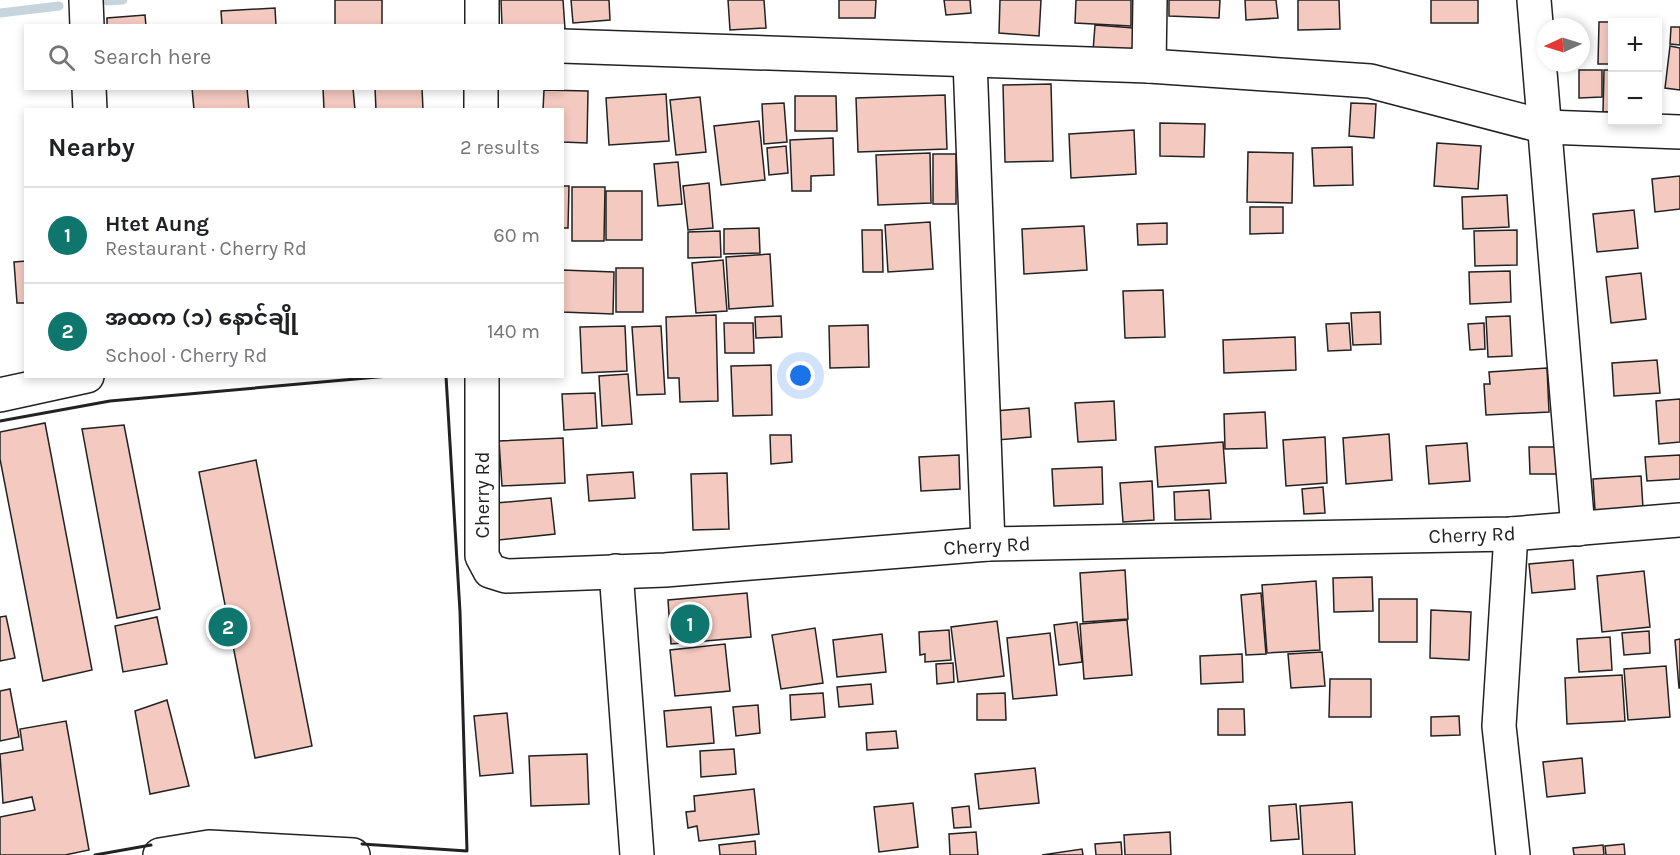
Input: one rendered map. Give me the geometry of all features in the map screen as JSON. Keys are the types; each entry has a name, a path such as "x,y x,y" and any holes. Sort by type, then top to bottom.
{"street":[{"path":"86,0 87,24"},
{"path":"482,0 482,24"},
{"path":"1149,66 1150,0"},
{"path":"1534,0 1578,529"},
{"path":"564,46 1149,66 1370,81 1546,127 1680,132"},
{"path":"970,60 988,544"},
{"path":"89,90 90,108"},
{"path":"481,90 481,108"},
{"path":"0,395 78,378"},
{"name":"Cherry Rd","path":"482,378 482,556 490,571 506,576 665,570 988,544 1511,534 1680,520"},
{"path":"1511,534 1499,726 1513,855"},
{"path":"615,571 637,855"},
{"path":"160,855 209,847 353,855"}],"building":[{"path":"335,0 382,0 382,24 335,24"},
{"path":"501,0 563,0 565,29 564,24 502,24"},
{"path":"571,0 609,0 610,20 573,23"},
{"path":"728,0 764,0 766,28 730,30"},
{"path":"839,0 876,0 875,18 839,18"},
{"path":"944,0 970,0 971,13 946,15"},
{"path":"1000,0 1041,0 1039,36 999,33"},
{"path":"1076,0 1131,0 1131,26 1075,23"},
{"path":"1169,0 1220,0 1219,18 1169,16"},
{"path":"1245,0 1276,0 1278,18 1246,20"},
{"path":"1298,0 1339,0 1340,29 1298,30"},
{"path":"1431,0 1478,0 1478,23 1431,23"},
{"path":"275,8 276,24 222,24 221,11"},
{"path":"145,15 146,24 107,24 107,18"},
{"path":"1599,22 1608,22 1608,64 1598,64"},
{"path":"1095,25 1134,28 1132,55 1093,51"},
{"path":"1671,27 1680,27 1680,45 1670,44"},
{"path":"1670,46 1680,48 1680,90 1665,88"},
{"path":"1602,70 1602,97 1579,98 1579,72"},
{"path":"1604,70 1608,70 1608,112 1603,112"},
{"path":"1051,84 1053,161 1005,162 1003,85"},
{"path":"192,90 247,90 249,108 194,108"},
{"path":"323,90 353,90 355,108 324,108"},
{"path":"375,90 422,90 423,108 376,108"},
{"path":"544,90 588,91 587,143 564,142 564,108 543,108"},
{"path":"666,94 669,141 609,145 606,98"},
{"path":"945,95 947,149 858,152 856,98"},
{"path":"795,96 836,96 837,131 795,131"},
{"path":"700,97 706,152 676,155 670,100"},
{"path":"784,103 787,142 764,144 762,104"},
{"path":"1351,103 1376,104 1374,138 1349,136"},
{"path":"759,121 765,180 721,185 714,126"},
{"path":"1160,123 1205,124 1204,157 1160,156"},
{"path":"1134,130 1136,174 1071,178 1069,134"},
{"path":"833,138 834,175 811,176 811,191 792,191 790,140"},
{"path":"1437,143 1481,146 1478,189 1434,186"},
{"path":"786,146 788,173 769,175 767,148"},
{"path":"1352,147 1353,185 1314,186 1312,148"},
{"path":"1248,152 1293,153 1292,203 1247,202"},
{"path":"930,153 931,203 878,205 876,155"},
{"path":"933,154 956,154 956,204 933,204"},
{"path":"678,162 682,204 658,206 654,164"},
{"path":"1680,176 1680,209 1655,212 1652,179"},
{"path":"709,183 713,228 688,230 683,186"},
{"path":"564,186 569,186 568,228 564,228"},
{"path":"572,187 605,187 604,241 572,241"},
{"path":"606,191 642,191 642,240 606,240"},
{"path":"1507,195 1509,227 1463,229 1462,197"},
{"path":"1250,207 1283,207 1283,233 1250,234"},
{"path":"1634,210 1638,248 1597,252 1593,214"},
{"path":"930,222 933,269 888,272 885,225"},
{"path":"1167,223 1167,244 1138,245 1137,224"},
{"path":"1084,226 1087,270 1024,274 1022,229"},
{"path":"759,228 760,253 724,254 724,229"},
{"path":"862,230 882,230 883,272 863,272"},
{"path":"1517,230 1517,265 1475,266 1474,231"},
{"path":"720,231 721,257 688,258 688,232"},
{"path":"770,254 773,306 729,309 726,257"},
{"path":"723,260 727,311 696,313 692,263"},
{"path":"24,261 24,303 17,303 14,262"},
{"path":"616,268 643,268 643,312 616,312"},
{"path":"564,270 614,272 613,314 564,312"},
{"path":"1510,271 1511,302 1470,304 1469,272"},
{"path":"1641,273 1646,319 1611,323 1606,277"},
{"path":"1163,290 1165,337 1125,338 1123,291"},
{"path":"1380,312 1381,344 1353,345 1351,313"},
{"path":"716,315 718,401 680,402 679,378 668,378 666,317"},
{"path":"781,316 782,337 756,338 755,317"},
{"path":"1510,316 1512,356 1488,357 1486,317"},
{"path":"724,323 753,323 754,353 725,353"},
{"path":"1349,323 1351,350 1328,351 1326,324"},
{"path":"1484,323 1485,349 1470,350 1468,324"},
{"path":"868,325 869,367 830,368 829,326"},
{"path":"625,326 627,371 582,373 580,327"},
{"path":"661,326 665,394 637,395 632,327"},
{"path":"1295,337 1296,370 1224,373 1223,340"},
{"path":"1657,360 1660,393 1614,396 1612,363"},
{"path":"771,365 772,415 733,416 731,366"},
{"path":"1547,368 1549,412 1486,415 1484,384 1490,384 1489,372"},
{"path":"628,374 632,424 602,426 599,376"},
{"path":"595,393 597,428 564,430 562,394"},
{"path":"1680,399 1680,442 1659,444 1656,401"},
{"path":"1114,401 1116,440 1078,442 1075,403"},
{"path":"1029,408 1031,437 997,440 995,411"},
{"path":"1265,412 1267,448 1225,449 1224,414"},
{"path":"45,423 92,670 43,681 0,459 0,432"},
{"path":"124,425 160,609 117,618 82,429"},
{"path":"1389,434 1392,480 1346,484 1343,438"},
{"path":"770,435 791,435 792,462 771,464"},
{"path":"1325,437 1327,483 1286,486 1283,440"},
{"path":"563,438 565,483 502,486 499,441"},
{"path":"1223,442 1226,483 1158,487 1155,447"},
{"path":"1467,443 1470,481 1429,484 1426,446"},
{"path":"1529,447 1560,447 1561,474 1530,474"},
{"path":"959,455 960,489 921,491 919,457"},
{"path":"1680,455 1680,479 1647,481 1645,457"},
{"path":"256,460 312,746 255,758 199,472"},
{"path":"1102,467 1103,504 1054,506 1052,469"},
{"path":"633,472 635,498 589,501 587,475"},
{"path":"727,473 729,529 693,530 691,474"},
{"path":"1641,476 1643,508 1595,510 1593,479"},
{"path":"1152,481 1154,520 1123,522 1120,483"},
{"path":"1323,487 1325,513 1304,514 1302,489"},
{"path":"1209,490 1211,519 1175,520 1174,492"},
{"path":"551,498 555,534 499,540 496,503"},
{"path":"1573,560 1575,589 1532,593 1529,564"},
{"path":"1125,570 1128,619 1083,622 1080,573"},
{"path":"1644,571 1650,627 1602,632 1597,576"},
{"path":"1372,577 1373,611 1334,612 1333,578"},
{"path":"1316,581 1320,650 1267,653 1262,585"},
{"path":"747,593 751,637 671,644 668,600"},
{"path":"1261,593 1266,654 1246,655 1241,595"},
{"path":"1379,599 1417,599 1417,642 1379,642"},
{"path":"1431,610 1471,612 1469,660 1430,658"},
{"path":"6,616 15,658 0,661 0,617"},
{"path":"157,617 167,664 123,672 115,626"},
{"path":"1127,620 1132,675 1084,679 1080,624"},
{"path":"997,621 1004,676 958,682 951,627"},
{"path":"1077,622 1082,662 1059,665 1054,625"},
{"path":"815,628 823,683 781,689 772,635"},
{"path":"949,630 951,660 925,662 925,654 920,655 919,632"},
{"path":"1649,631 1650,653 1624,655 1622,633"},
{"path":"1050,633 1057,695 1013,699 1007,638"},
{"path":"882,634 886,672 837,677 833,640"},
{"path":"1610,637 1612,670 1579,672 1577,639"},
{"path":"1680,639 1680,688 1679,688 1675,640"},
{"path":"725,644 730,691 675,696 670,650"},
{"path":"1322,652 1325,686 1291,688 1288,654"},
{"path":"1242,654 1243,682 1201,684 1200,656"},
{"path":"953,663 954,682 937,684 936,664"},
{"path":"1666,666 1670,717 1628,720 1624,669"},
{"path":"1622,675 1625,721 1567,724 1565,678"},
{"path":"1330,679 1371,679 1371,717 1329,717"},
{"path":"871,684 873,704 839,707 837,687"},
{"path":"10,689 19,737 0,741 0,691"},
{"path":"823,693 825,717 791,720 790,695"},
{"path":"1005,693 1006,720 977,720 977,694"},
{"path":"167,700 189,786 150,794 135,711"},
{"path":"758,705 760,733 736,736 733,707"},
{"path":"711,707 714,743 667,747 664,711"},
{"path":"1218,709 1244,709 1245,735 1218,735"},
{"path":"507,713 513,773 480,776 474,716"},
{"path":"1459,716 1460,735 1431,736 1431,717"},
{"path":"66,721 89,850 65,855 0,855 0,817 35,810 32,797 3,803 0,754 23,750 20,729"},
{"path":"896,731 898,748 867,750 866,733"},
{"path":"734,749 736,774 701,777 700,751"},
{"path":"587,754 589,804 531,806 529,756"},
{"path":"1582,758 1585,793 1547,797 1543,762"},
{"path":"1035,768 1039,803 979,809 975,774"},
{"path":"754,789 759,834 699,841 697,826 688,828 686,812 695,811 694,796"},
{"path":"1352,802 1355,855 1303,855 1300,806"},
{"path":"913,803 918,847 879,852 874,807"},
{"path":"1296,804 1299,839 1271,841 1269,806"},
{"path":"969,806 971,827 954,828 952,808"},
{"path":"976,832 978,855 950,855 949,834"},
{"path":"1170,832 1171,855 1125,855 1124,835"},
{"path":"755,841 756,855 720,855 719,845"},
{"path":"1121,842 1122,855 1096,855 1095,844"},
{"path":"1624,844 1625,855 1606,855 1605,846"},
{"path":"1603,845 1604,855 1574,855 1573,848"},
{"path":"1082,849 1083,855 1042,855"}],"waterway":[{"path":"107,1 123,0"},
{"path":"0,13 59,6"}],"wall":[{"path":"0,421 110,401 367,378"},
{"path":"362,844 467,851 460,612 446,378"},
{"path":"95,855 151,845"}],"place":[{"name":"Htet Aung","path":"690,624"},
{"name":"အထက (၁) နောင်ချို","path":"228,627"}]}
